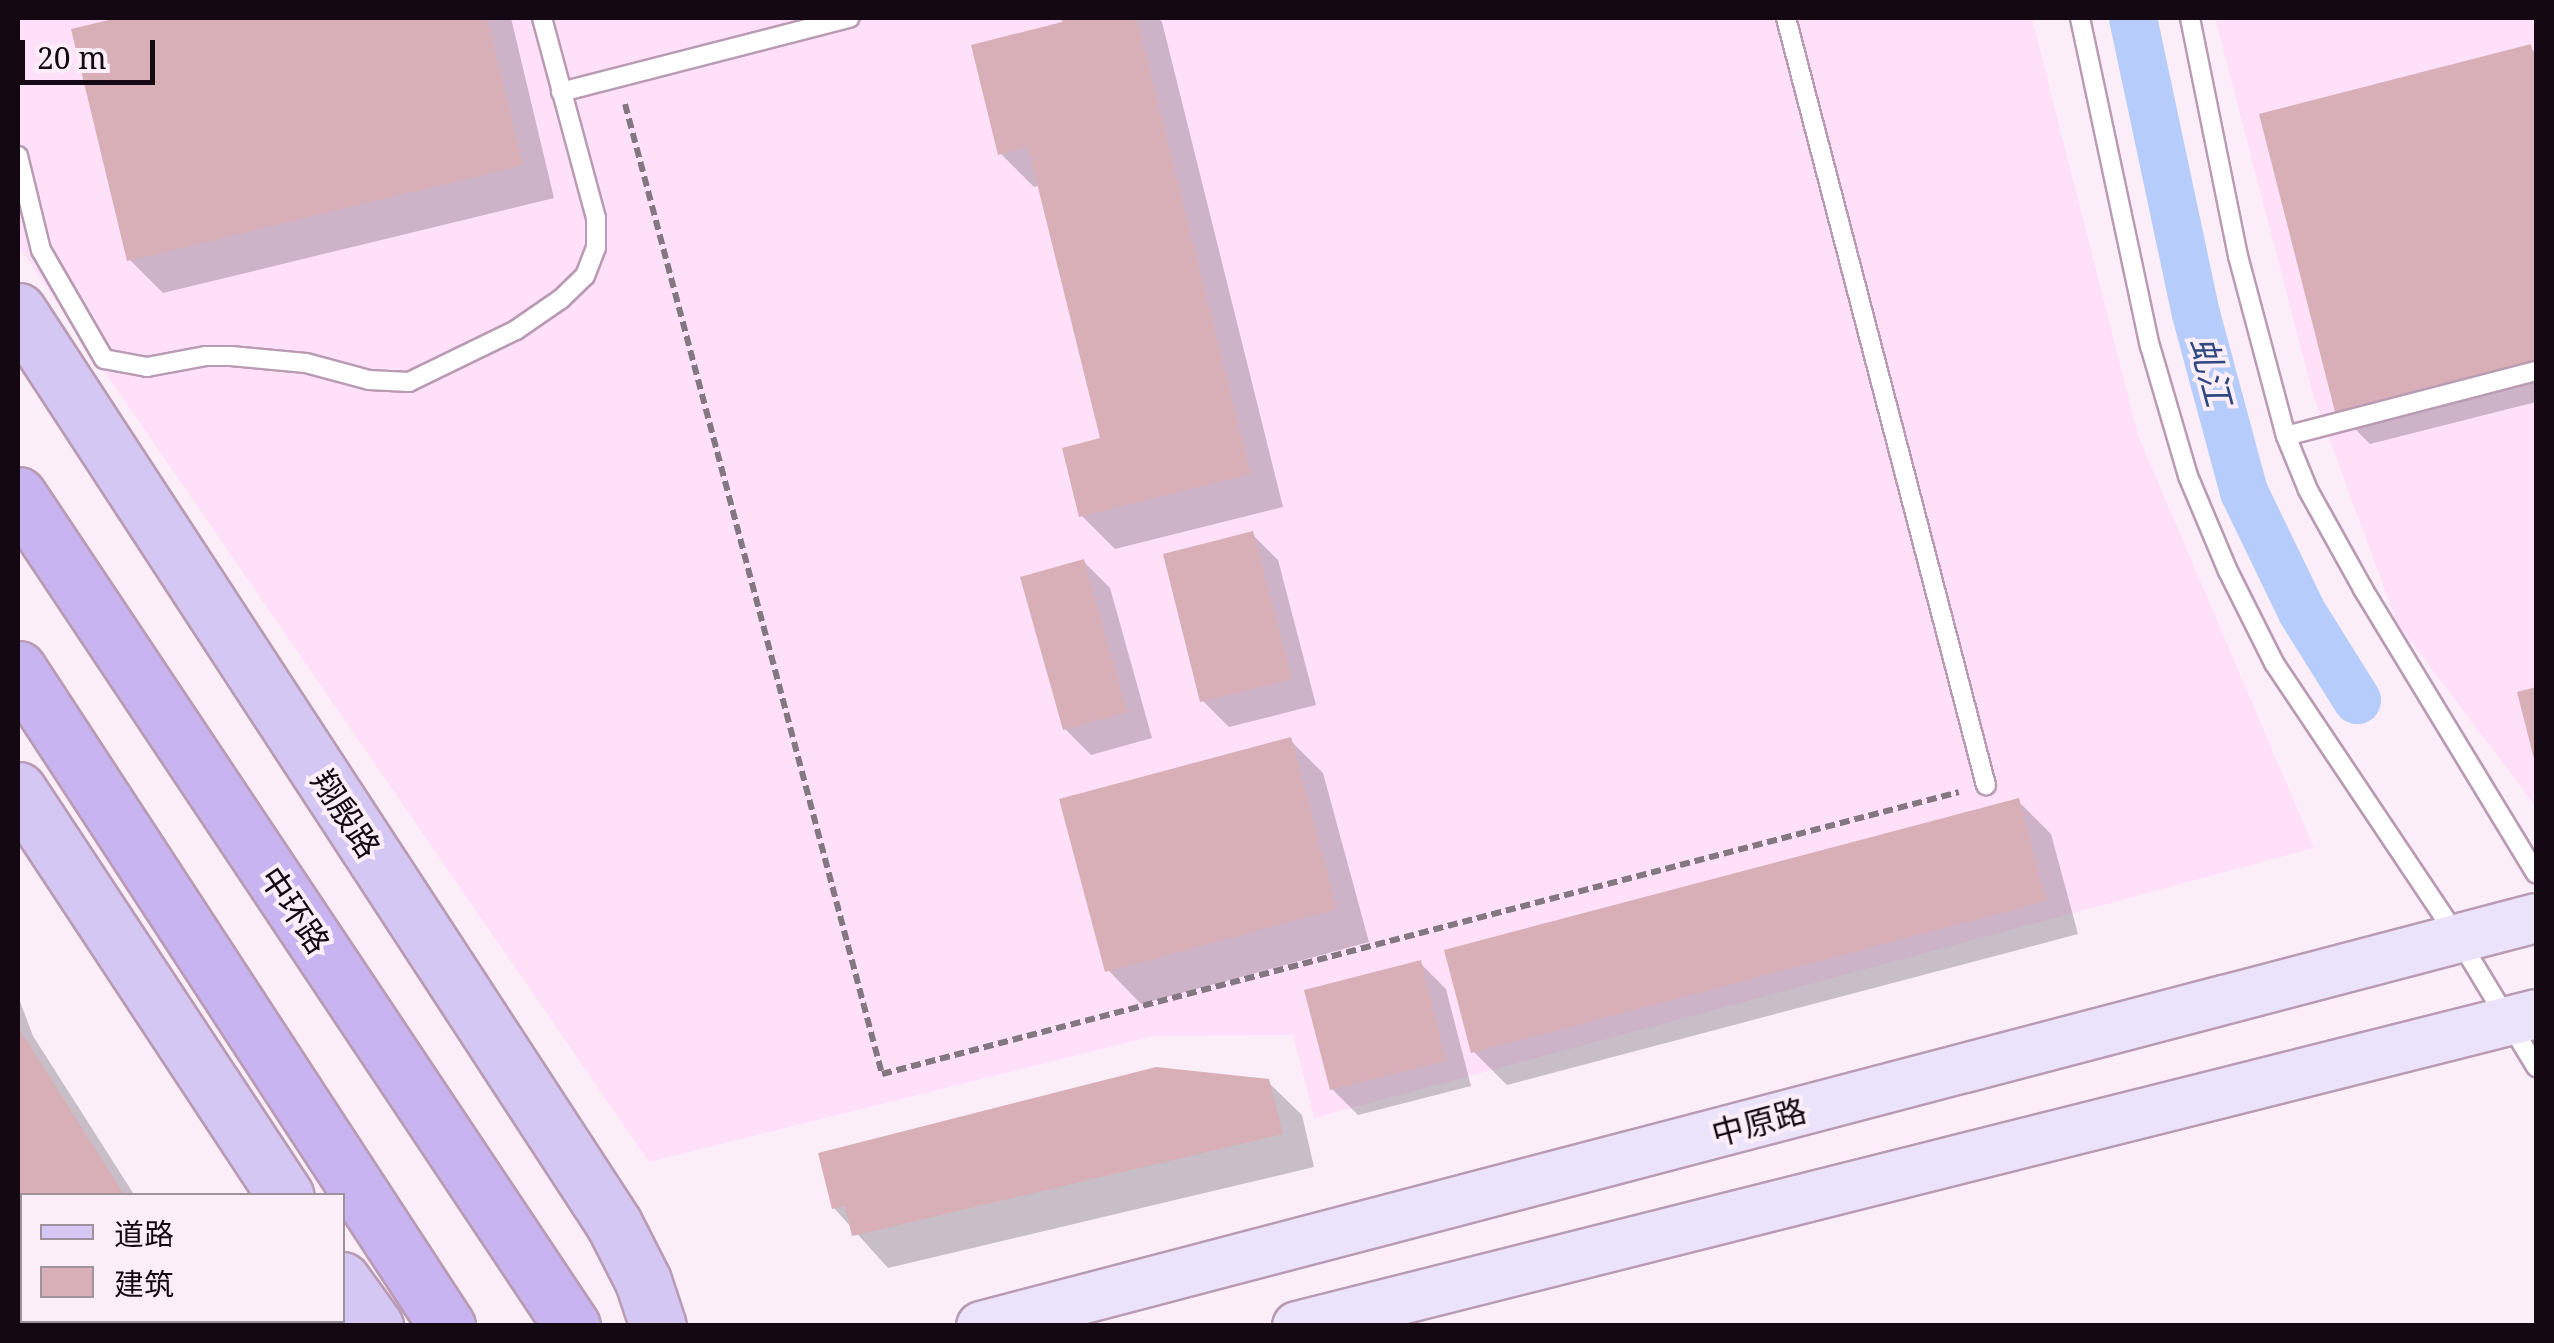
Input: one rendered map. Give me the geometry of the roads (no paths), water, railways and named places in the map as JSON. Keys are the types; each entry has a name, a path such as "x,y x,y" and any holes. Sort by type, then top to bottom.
{"highway":[{"name":"中环路","path":"18,496 572,1326"},
{"path":"18,670 447,1326"}],"main road":[{"name":"翔殷路","path":"18,311 614,1224 644,1281 658,1326"},
{"path":"18,790 284,1193"},
{"name":"中原路","path":"981,1326 2536,918"},
{"path":"1297,1326 2523,1018"},
{"path":"345,1284 374,1326"}],"lane":[{"path":"18,156 40,250 104,358 147,368 205,356 231,356 306,363 369,380 408,382 516,330 585,276 596,248 596,218 542,18"},
{"path":"561,92 850,18"},
{"path":"1786,18 1986,785"},
{"path":"2080,18 2150,346 2188,476 2274,662 2458,938 2523,1018 2536,1067"},
{"path":"2190,18 2242,273 2286,436 2308,490 2363,589 2536,873"},
{"path":"2286,436 2536,371"}],"waterway":[{"name":"虬江","path":"2133,18 2196,314 2244,492 2302,612 2357,700"}]}
